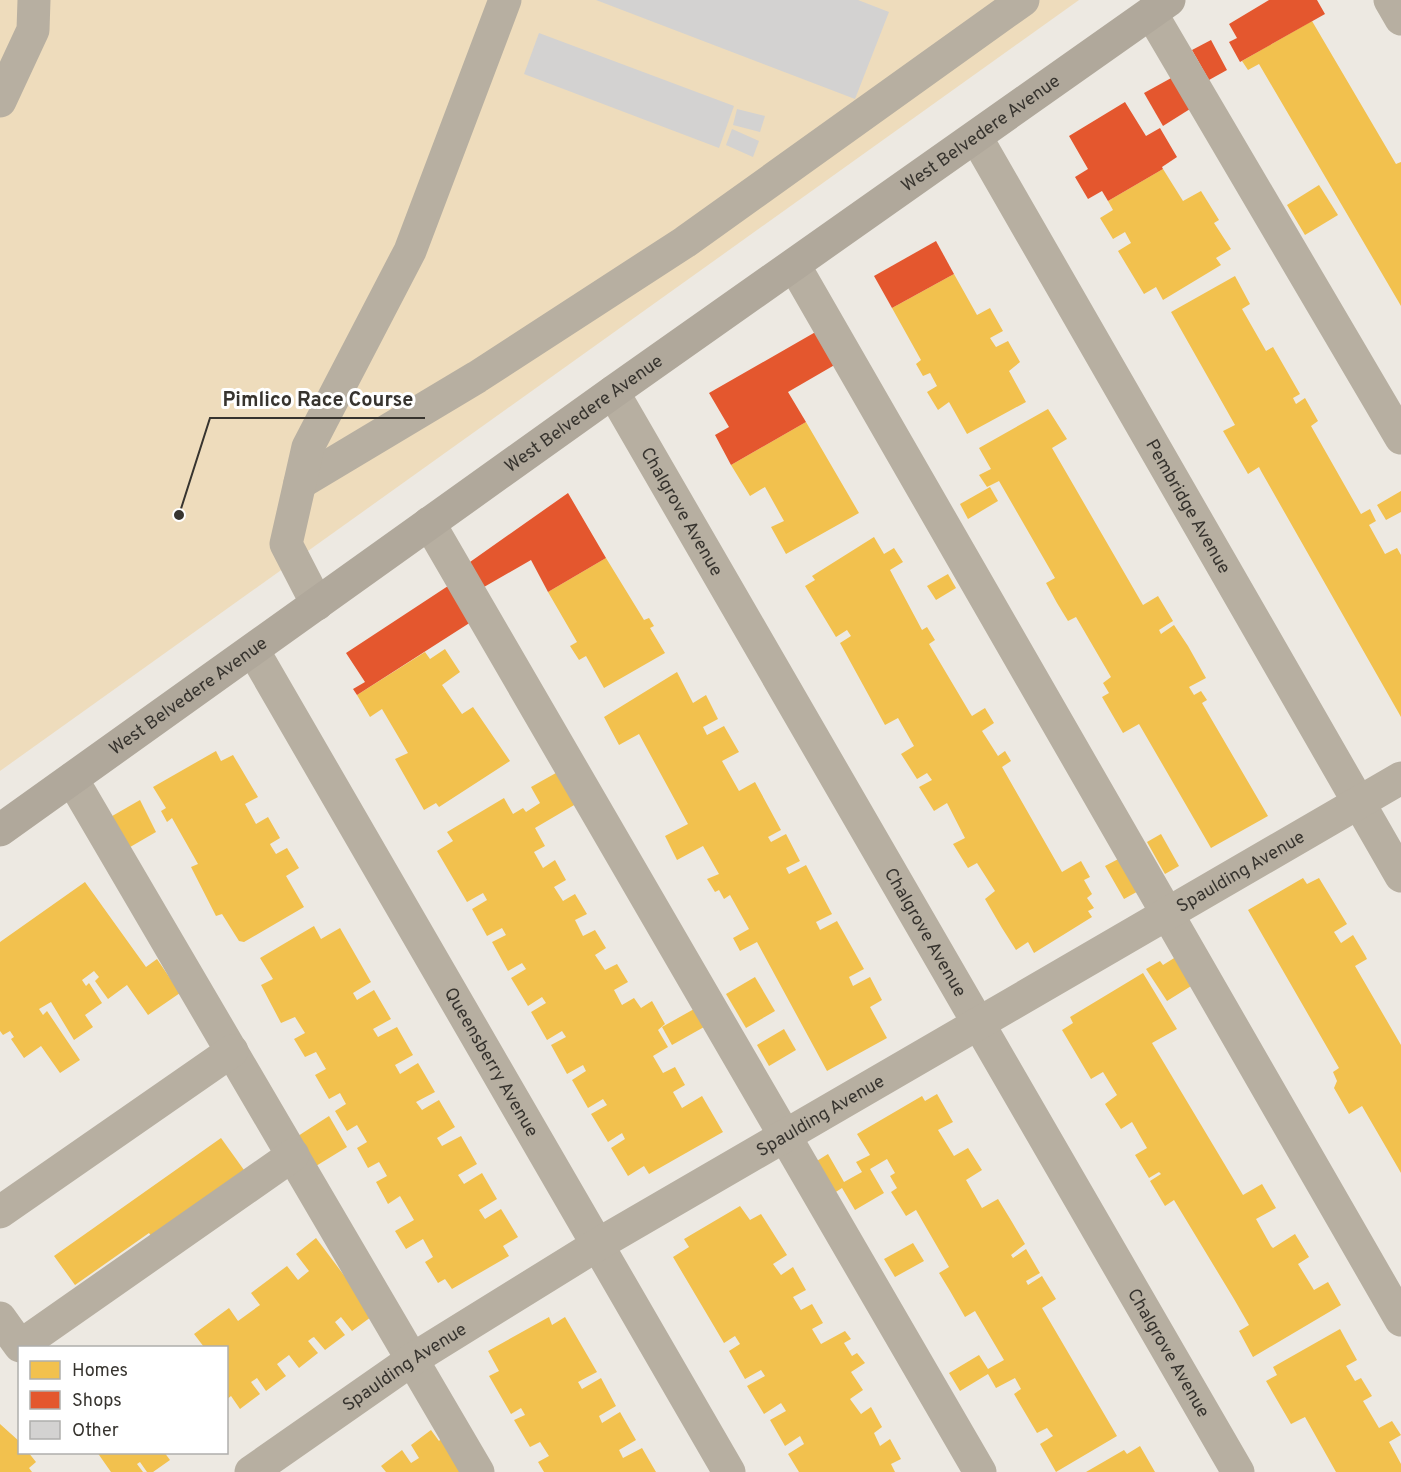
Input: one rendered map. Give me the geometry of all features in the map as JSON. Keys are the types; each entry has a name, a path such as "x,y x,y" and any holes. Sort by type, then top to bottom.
{"main road":[{"name":"West Belvedere Avenue","path":"0,830 613,392 1160,6"}],"street":[{"path":"0,101 33,30 34,0"},
{"path":"317,604 286,544 308,447 410,251 505,0"},
{"path":"300,483 477,377 685,242 1023,0"},
{"path":"1390,0 1401,19"},
{"path":"1160,6 1401,438"},
{"name":"Pembridge Avenue","path":"976,137 1401,876"},
{"path":"794,265 1401,1320"},
{"name":"Chalgrove Avenue","path":"613,392 1238,1472"},
{"path":"429,524 980,1472"},
{"name":"Queensberry Avenue","path":"253,650 729,1472"},
{"name":"Spaulding Avenue","path":"251,1472 413,1359 597,1245 1401,778"},
{"path":"72,779 478,1472"},
{"path":"0,1212 232,1051"},
{"path":"0,1318 20,1346 293,1155"}],"shaded area":[{"path":"0,0 1079,0 0,771"}],"building: Homes":[{"path":"1312,21 1396,164 1401,162 1401,306 1259,64 1248,70 1242,61"},
{"path":"1163,169 1183,201 1201,191 1219,220 1214,223 1231,249 1216,258 1221,265 1163,300 1156,287 1144,294 1118,251 1131,243 1125,232 1113,239 1100,218 1113,210 1108,201"},
{"path":"1319,185 1338,215 1305,235 1287,205"},
{"path":"954,274 977,315 990,308 1003,331 990,338 996,347 1008,341 1020,362 1009,371 1026,402 967,434 949,402 938,410 927,392 937,386 930,373 923,376 916,364 921,360 892,308"},
{"path":"1235,276 1250,304 1242,309 1266,351 1273,347 1300,394 1293,398 1296,404 1305,398 1318,421 1311,426 1361,514 1370,509 1376,521 1369,525 1385,554 1397,548 1401,555 1401,717 1259,467 1248,474 1223,431 1235,425 1171,312"},
{"path":"1048,409 1067,439 1052,448 1143,605 1158,596 1173,621 1159,630 1161,634 1174,625 1188,646 1206,678 1189,687 1194,695 1201,691 1207,700 1202,703 1268,816 1211,848 1139,724 1123,733 1102,697 1109,693 1103,683 1111,677 1076,617 1068,621 1057,603 1046,583 1055,578 999,481 987,487 979,475 991,469 979,448"},
{"path":"806,422 859,513 786,554 771,527 784,521 765,487 750,496 731,465"},
{"path":"990,487 998,501 968,519 960,504"},
{"path":"1401,491 1401,512 1386,520 1377,505"},
{"path":"874,537 884,554 894,548 903,562 890,570 922,630 927,627 935,640 929,644 970,713 972,716 985,708 994,723 982,731 998,756 1005,751 1011,761 1002,767 1062,872 1081,861 1090,877 1084,880 1092,894 1087,898 1094,908 1088,911 1092,917 1034,953 1028,942 1016,950 1002,928 985,899 995,891 977,863 968,868 953,844 965,838 947,803 934,811 919,787 932,780 927,773 917,779 901,754 914,746 898,718 885,725 840,643 851,636 847,630 836,637 805,586 815,580 812,576"},
{"path":"606,558 644,620 649,618 654,626 650,628 665,653 604,688 586,656 579,660 570,646 577,642 548,592"},
{"path":"948,574 956,588 936,600 927,586"},
{"path":"445,649 460,672 442,685 462,714 473,707 510,761 439,807 436,803 424,810 395,759 408,753 382,709 370,717 357,695 425,652 430,659"},
{"path":"677,672 693,703 706,695 718,719 703,727 707,735 724,726 739,752 722,761 739,791 755,782 781,830 768,837 771,842 786,834 800,861 786,868 789,874 806,865 832,914 816,922 820,930 837,921 864,969 849,977 853,986 870,977 882,1000 870,1007 887,1038 827,1071 757,942 740,951 733,938 749,929 730,895 724,899 719,890 715,892 707,879 719,874 703,846 677,860 665,836 688,824 639,734 619,745 604,717"},
{"path":"216,751 221,761 233,755 258,797 245,804 256,824 268,817 280,838 270,844 271,846 276,854 287,848 299,868 286,876 304,907 244,942 239,941 222,914 216,916 191,867 198,864 172,818 167,822 161,811 166,808 153,787"},
{"path":"563,769 581,801 535,828 545,846 534,852 543,868 555,860 566,880 554,887 563,901 575,894 587,914 575,920 583,936 595,930 606,948 595,955 605,970 617,964 628,982 614,990 622,1005 634,998 641,1008 652,1001 665,1024 658,1030 668,1047 653,1056 663,1073 675,1067 685,1085 673,1092 682,1108 702,1096 723,1132 649,1174 644,1166 628,1176 611,1148 625,1139 622,1133 608,1142 591,1114 607,1105 603,1099 588,1108 572,1080 586,1071 583,1065 567,1074 551,1045 566,1037 562,1031 547,1040 531,1012 546,1003 542,997 528,1006 511,978 526,969 522,963 508,971 492,942 506,935 502,928 487,936 472,909 487,900 483,893 467,902 437,851 453,841 447,832 504,798 513,814 523,808 526,812 540,803 531,787"},
{"path":"140,800 156,832 125,850 107,819"},
{"path":"1161,834 1179,866 1165,874 1147,842"},
{"path":"1124,856 1142,889 1124,899 1105,866"},
{"path":"1303,878 1307,884 1319,878 1347,924 1334,932 1341,943 1353,935 1365,955 1367,959 1355,966 1401,1045 1401,1173 1362,1106 1349,1114 1334,1088 1337,1081 1333,1072 1339,1068 1248,910"},
{"path":"85,882 146,967 157,959 180,993 148,1015 127,985 108,999 95,981 99,977 94,971 82,980 86,986 89,983 102,1003 85,1015 93,1027 74,1040 51,1002 39,1009 43,1015 47,1011 80,1060 60,1073 41,1046 24,1058 11,1039 14,1037 10,1031 3,1035 0,1031 0,942"},
{"path":"314,926 321,939 340,928 371,982 353,993 357,1000 374,990 391,1019 373,1029 378,1037 397,1027 413,1055 395,1065 400,1074 418,1063 435,1092 416,1102 422,1110 439,1100 455,1127 437,1138 442,1146 461,1136 477,1164 458,1175 464,1184 482,1173 497,1199 479,1210 485,1219 501,1209 518,1237 503,1246 509,1256 452,1289 445,1279 438,1283 425,1262 433,1257 423,1239 406,1249 395,1231 414,1220 400,1196 388,1204 376,1182 387,1176 379,1162 368,1168 357,1148 367,1142 357,1125 347,1131 335,1111 346,1104 340,1093 329,1099 315,1075 326,1069 316,1052 305,1057 294,1039 305,1033 295,1017 281,1023 261,985 273,979 260,958"},
{"path":"1179,955 1196,983 1167,1001 1146,969 1160,961 1163,965"},
{"path":"1143,973 1177,1029 1152,1043 1243,1195 1262,1184 1276,1208 1256,1219 1271,1246 1273,1248 1295,1234 1309,1257 1298,1264 1314,1290 1328,1282 1341,1305 1253,1357 1239,1331 1249,1325 1234,1299 1174,1200 1165,1206 1150,1181 1161,1174 1159,1172 1149,1178 1135,1155 1147,1148 1132,1122 1121,1129 1105,1104 1117,1095 1103,1072 1091,1079 1062,1030 1073,1023 1070,1017"},
{"path":"755,977 775,1011 746,1028 726,994"},
{"path":"694,1009 704,1027 672,1045 662,1027"},
{"path":"784,1029 796,1050 769,1066 757,1045"},
{"path":"937,1094 953,1122 938,1130 954,1156 968,1148 982,1170 966,1180 982,1208 998,1199 1025,1244 1011,1255 1013,1258 1026,1249 1040,1273 1026,1281 1028,1285 1042,1276 1056,1299 1042,1308 1117,1436 1056,1472 1040,1444 1053,1436 1047,1428 1037,1433 1014,1394 1021,1389 1015,1378 996,1388 988,1374 960,1391 949,1373 979,1355 988,1369 1004,1360 975,1311 965,1317 939,1273 949,1267 916,1210 906,1216 891,1192 897,1188 890,1176 895,1173 887,1159 870,1169 884,1193 855,1210 842,1188 831,1195 812,1164 828,1154 844,1182 862,1172 856,1162 870,1155 857,1134 922,1096 925,1101"},
{"path":"329,1116 347,1147 316,1166 298,1136"},
{"path":"221,1138 244,1170 152,1237 149,1233 75,1285 54,1256"},
{"path":"740,1206 750,1220 761,1214 787,1255 773,1264 781,1275 793,1267 806,1290 793,1297 801,1310 812,1304 823,1323 812,1329 821,1344 845,1331 851,1339 844,1343 852,1356 857,1353 865,1363 851,1372 863,1390 850,1399 861,1414 871,1407 882,1427 874,1433 880,1446 890,1439 901,1459 891,1464 895,1472 799,1472 788,1454 804,1444 800,1436 785,1446 770,1420 786,1411 781,1403 764,1414 747,1386 765,1376 761,1370 745,1379 729,1351 740,1344 735,1336 724,1343 673,1257 689,1247 684,1239"},
{"path":"316,1238 364,1302 371,1317 352,1331 341,1317 335,1322 345,1335 325,1350 314,1337 312,1338 308,1341 318,1353 299,1368 289,1355 277,1364 286,1376 266,1391 257,1378 251,1382 260,1394 240,1409 231,1396 228,1398 228,1346 203,1346 194,1334 229,1308 238,1321 260,1305 251,1293 287,1266 298,1280 309,1271 296,1254"},
{"path":"913,1243 924,1261 895,1277 884,1259"},
{"path":"549,1317 552,1325 565,1317 597,1372 578,1382 582,1389 601,1378 616,1406 599,1416 602,1423 620,1412 636,1440 619,1450 623,1458 642,1448 656,1472 544,1472 538,1462 549,1456 540,1442 530,1447 514,1420 525,1415 521,1408 511,1414 489,1376 499,1371 488,1351"},
{"path":"1340,1329 1357,1360 1346,1366 1355,1381 1361,1378 1372,1396 1363,1401 1379,1428 1392,1421 1401,1435 1389,1442 1401,1464 1401,1472 1336,1472 1305,1417 1291,1424 1266,1381 1277,1375 1273,1367"},
{"path":"0,1424 18,1440 18,1454 30,1454 36,1462 29,1468 32,1472 0,1472"},
{"path":"431,1430 439,1441 441,1439 461,1472 386,1472 381,1466 402,1450 411,1463 419,1458 411,1445"},
{"path":"1140,1446 1155,1472 1086,1472 1124,1450 1127,1454"},
{"path":"98,1454 166,1454 170,1460 153,1472 147,1472 140,1462 137,1464 143,1472 111,1472"}],"building: Shops":[{"path":"1269,0 1317,0 1325,14 1240,62 1229,42 1237,38 1229,24"},
{"path":"1211,40 1227,70 1209,80 1192,50"},
{"path":"1173,77 1190,109 1163,126 1144,93"},
{"path":"1125,102 1146,136 1160,128 1177,157 1162,167 1163,169 1108,201 1102,191 1088,199 1075,177 1088,169 1069,136"},
{"path":"936,241 954,274 892,308 874,276"},
{"path":"819,330 838,363 788,392 806,422 731,465 715,435 729,427 709,393"},
{"path":"568,493 606,558 548,592 531,560 484,587 470,562"},
{"path":"448,586 471,622 357,695 353,689 365,682 346,653"}],"building: Other":[{"path":"596,0 858,0 889,12 855,99"},
{"path":"539,33 734,106 719,148 524,74"},
{"path":"737,109 765,116 760,132 733,125"},
{"path":"732,129 759,141 753,157 726,145"}],"place":[{"name":"Pimlico Race Course","path":"179,515"}]}
